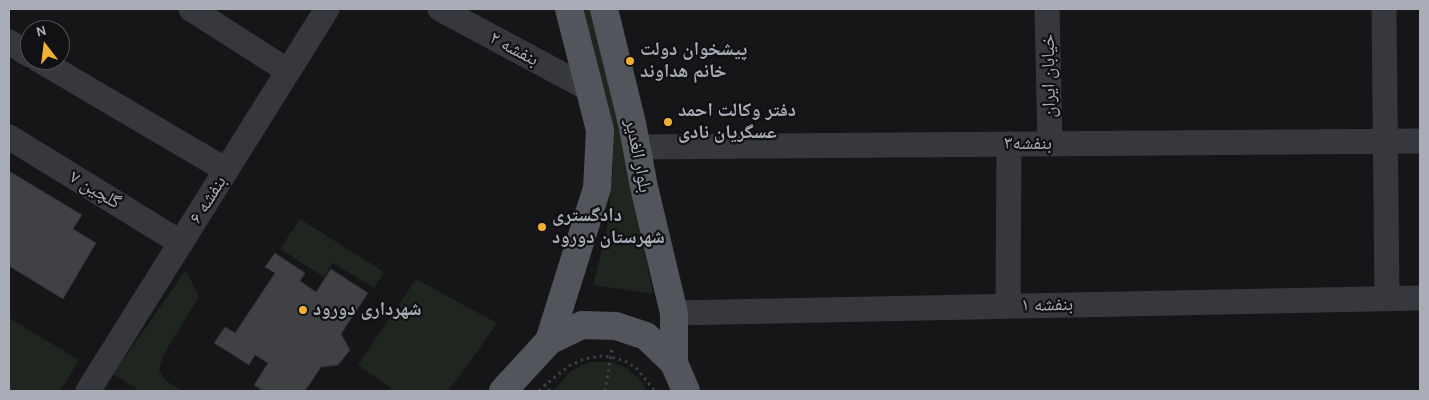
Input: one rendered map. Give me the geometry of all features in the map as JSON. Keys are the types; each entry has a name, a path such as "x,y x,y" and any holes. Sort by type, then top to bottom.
{"main road":[{"name":"بلوار الغدیر","path":"549,342 597,188 600,130 569,9"},
{"name":"بلوار الغدیر","path":"604,9 632,123 644,188 674,313 683,381"},
{"path":"504,391 549,342 582,325 616,326 646,336 683,381"}],"street":[{"path":"191,9 288,70"},
{"name":"بنفشه ۶","path":"88,391 327,9"},
{"name":"بنفشه ۲","path":"440,9 589,89"},
{"name":"خیابان ایران","path":"1047,9 1050,144"},
{"path":"1384,9 1387,298"},
{"path":"9,42 20,49"},
{"path":"56,70 226,170"},
{"name":"گلچین ۷","path":"9,137 181,243"},
{"name":"بنفشه۳","path":"636,147 1420,141"},
{"path":"1008,306 1010,144"},
{"name":"بنفشه ۱","path":"674,313 1420,298"}],"path":[{"path":"604,391 616,326"},
{"path":"539,391 569,366 584,359 601,356 624,361 636,368 655,391"}],"shaded area":[{"path":"583,9 592,9 619,112 653,294 593,285 607,229 613,169 608,119"},
{"path":"300,219 384,272 374,288 333,263 324,277 280,249"},
{"path":"186,270 199,297 163,355 159,371 166,381 183,391 140,391 113,374"},
{"path":"416,279 497,323 460,376 446,391 395,391 358,365"},
{"path":"9,318 79,360 60,391 9,391"},
{"path":"590,362 610,362 627,368 643,383 646,391 553,391 571,371"}],"building":[{"path":"9,171 82,215 73,229 96,243 63,299 9,266"},
{"name":"شهرداری دورود","path":"275,253 305,273 300,281 316,292 331,269 368,293 341,334 350,350 338,365 321,367 305,391 263,391 254,385 268,363 255,355 249,365 214,343 225,327 235,333 275,273 265,267"}],"place":[{"name":"پیشخوان دولت خانم هداوند","path":"630,61"},
{"name":"دفتر وکالت احمد عسگریان نادی","path":"668,122"},
{"name":"دادگستری شهرستان دورود","path":"542,227"},
{"name":"شهرداری دورود","path":"303,310"}]}
